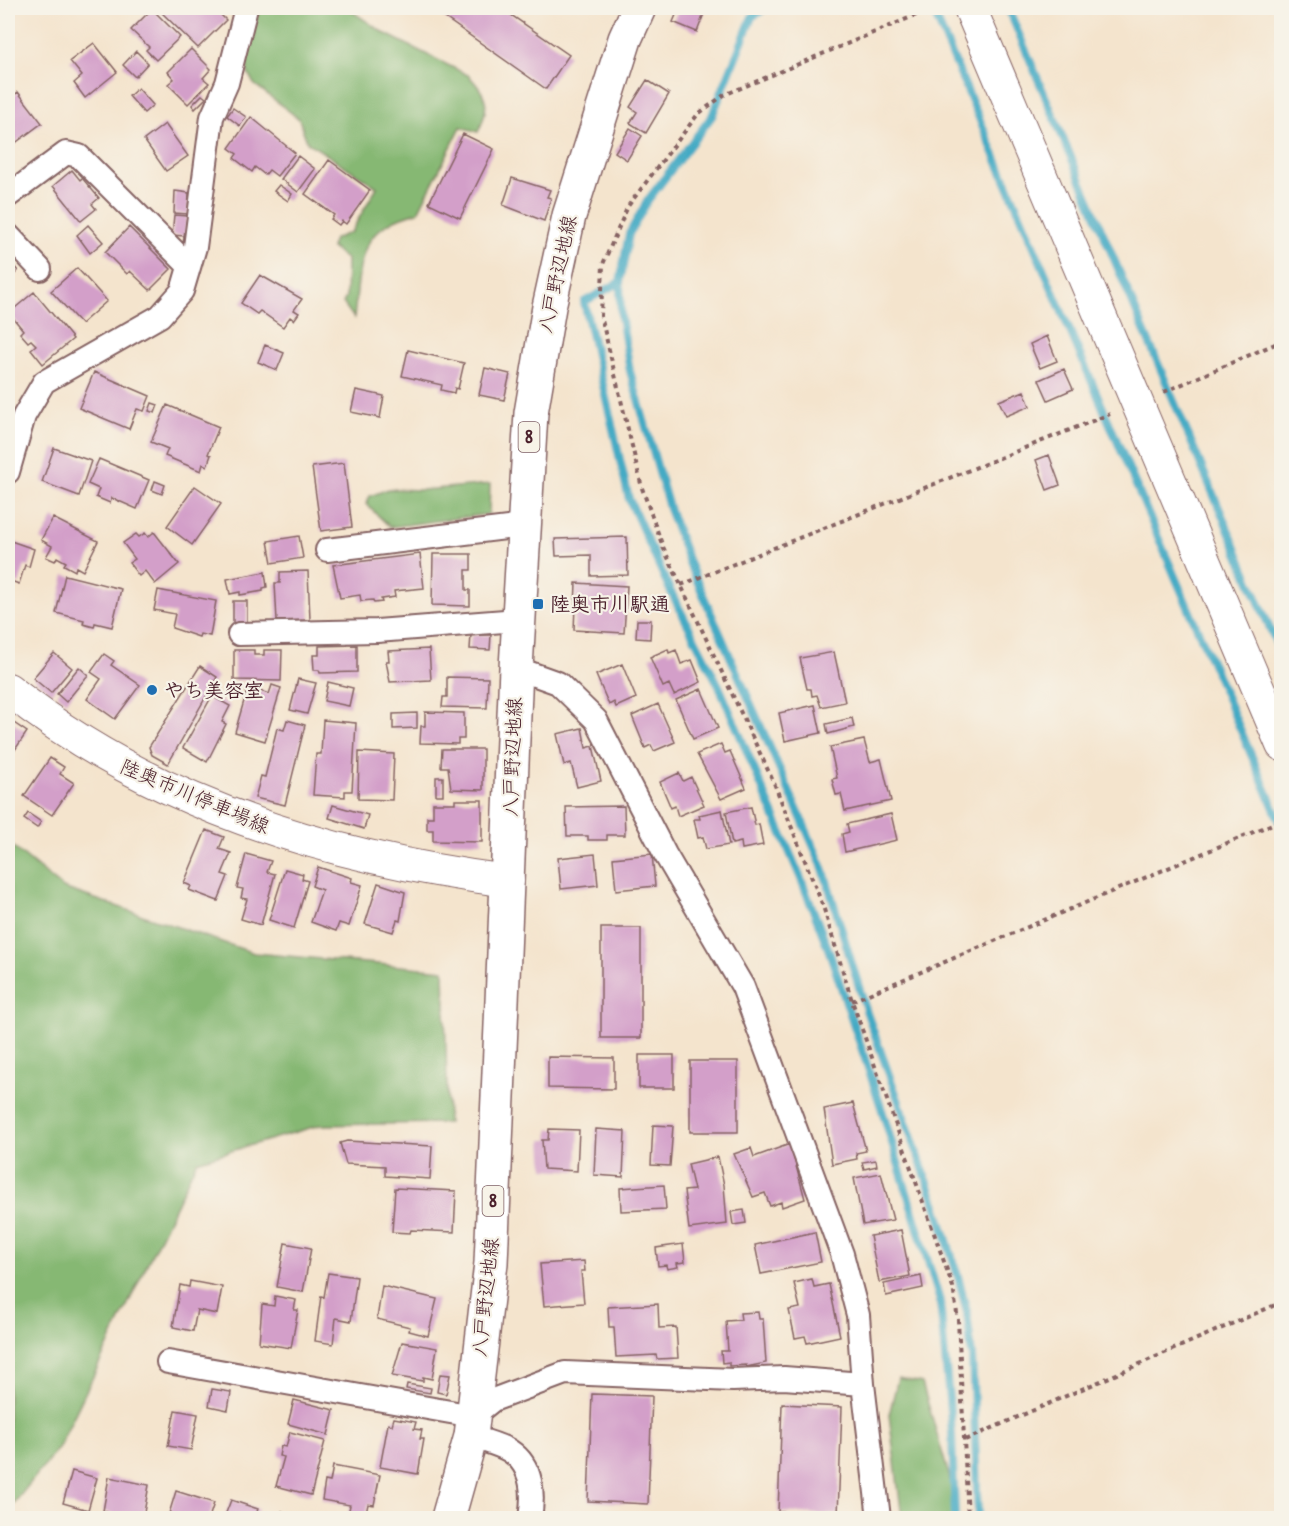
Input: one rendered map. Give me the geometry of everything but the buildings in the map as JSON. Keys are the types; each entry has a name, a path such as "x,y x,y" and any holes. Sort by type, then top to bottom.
{"main road":[{"name":"八戸野辺地線","path":"448,1518 472,1426 491,1263 518,620 531,413 549,307 569,216 624,39 639,8"}],"street":[{"path":"8,472 24,416 44,382 160,316 182,291 195,246 212,117 227,83 246,8"},
{"path":"970,8 1139,403 1281,745"},
{"path":"8,196 66,153 79,156 189,267"},
{"path":"8,235 40,268"},
{"path":"327,550 523,526"},
{"path":"239,634 377,631 518,620"},
{"path":"516,668 558,683 596,720 665,854 743,987 842,1254 858,1315 863,1384 879,1518"},
{"name":"陸奥市川停車場線","path":"8,689 30,707 114,761 247,822 349,853 442,872 508,881"},
{"path":"168,1362 472,1426 511,1451 529,1473 533,1500 530,1518"},
{"path":"472,1426 493,1400 565,1373 733,1380 784,1378 863,1384"}],"path":[{"path":"933,8 724,95 698,114 628,206 603,264 601,316 642,488 663,547 774,783 823,906 852,1001 953,1287 958,1320 968,1518"},
{"path":"681,585 1139,403 1281,341"},
{"path":"852,1001 1281,820"},
{"path":"965,1440 1281,1302"}],"green space":[{"path":"259,8 347,8 384,33 468,75 484,96 486,109 478,132 461,127 418,212 382,227 372,238 361,264 354,318 343,303 346,297 347,260 331,247 334,239 351,232 377,187 307,142 299,119 254,84 247,71 247,54"},
{"path":"490,484 489,514 390,527 366,504 370,496 388,489 423,490"},
{"path":"8,843 63,888 254,953 444,970 448,1123 320,1125 197,1161 59,1447 11,1507 8,1505"},
{"path":"898,1378 922,1383 955,1496 958,1518 902,1518 889,1415"}],"waterway":[{"path":"766,8 752,17 712,116 648,200 629,234 620,282 584,302 629,499 669,588 719,686 801,879 829,951 882,1110 940,1301 952,1433 955,1518"},
{"path":"932,8 1282,827"},
{"path":"1008,8 1282,657"},
{"path":"620,282 621,316 630,371 670,511 690,565 823,868 867,1013 936,1205 958,1276 967,1312 972,1356 978,1518"}],"place":[{"name":"陸奥市川駅通","path":"538,604"},
{"name":"やち美容室","path":"152,690"}]}
